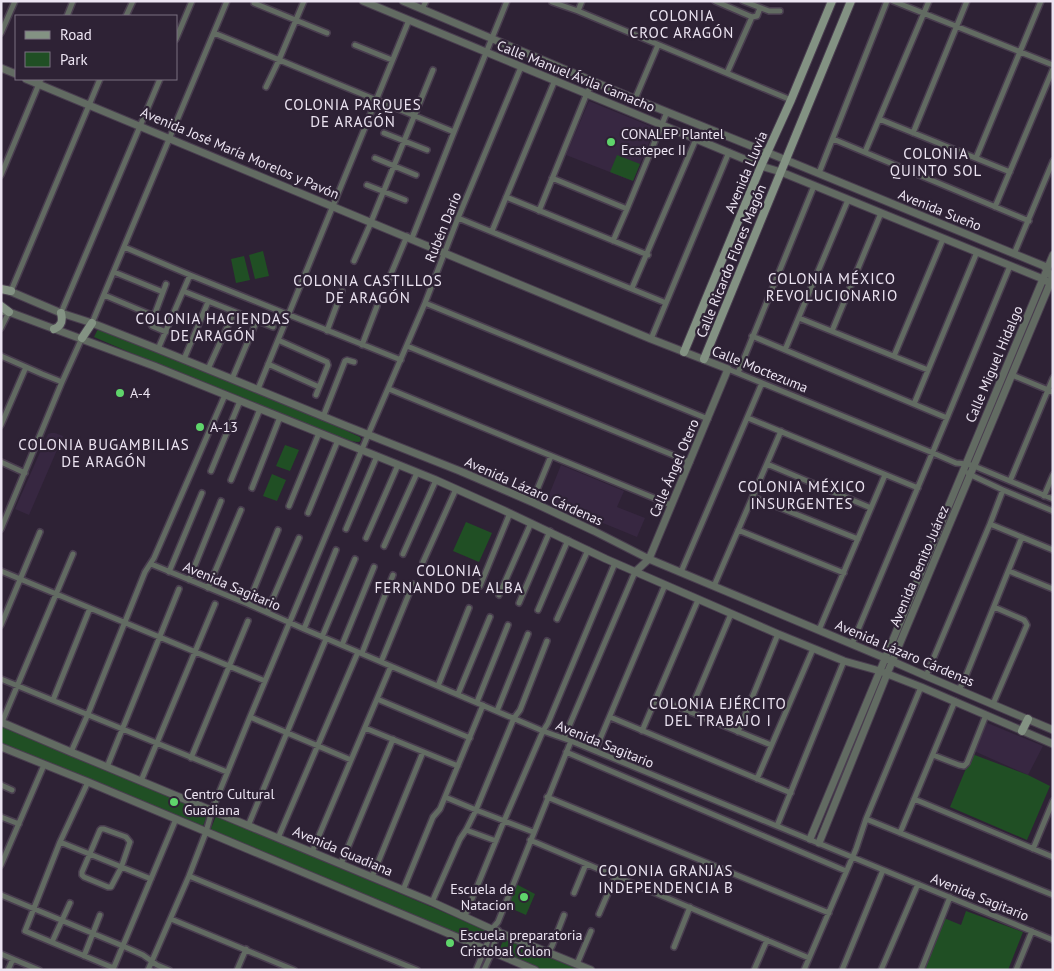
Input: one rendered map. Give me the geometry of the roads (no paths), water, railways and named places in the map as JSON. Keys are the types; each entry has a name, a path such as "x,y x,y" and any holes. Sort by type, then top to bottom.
{"main road":[{"name":"Avenida Lluvia","path":"684,352 832,1"},
{"name":"Calle Ricardo Flores Magón","path":"704,359 851,1"},
{"path":"1,288 11,291"},
{"path":"1,306 5,312"},
{"path":"54,329 62,324 61,313"},
{"path":"82,338 92,323"},
{"path":"1022,731 1028,718"}],"street":[{"path":"1,33 14,1"},
{"path":"67,15 74,1"},
{"path":"126,15 132,1"},
{"path":"178,34 192,1"},
{"path":"92,323 227,1"},
{"path":"266,87 304,1"},
{"name":"Calle Manuel Ávila Camacho","path":"363,1 761,166 781,172"},
{"name":"Calle Manuel Ávila Camacho","path":"403,1 593,82 786,160"},
{"path":"422,9 426,1"},
{"path":"388,282 454,132 507,1"},
{"path":"578,11 582,1"},
{"path":"715,1 752,17 757,16 760,8"},
{"path":"743,1 768,11 780,11"},
{"path":"819,173 887,1"},
{"path":"893,1 1053,67 995,207"},
{"path":"864,152 929,1"},
{"path":"913,133 967,1"},
{"path":"976,158 1041,1"},
{"path":"552,2 578,11 791,100"},
{"path":"254,3 327,33"},
{"path":"727,73 752,17"},
{"path":"258,389 409,20"},
{"path":"214,33 454,132"},
{"path":"355,45 392,60"},
{"path":"635,99 658,45"},
{"name":"Rubén Darío","path":"148,970 189,876 227,772 425,303 444,252 521,66"},
{"path":"1,68 15,74"},
{"path":"354,261 372,222 433,70"},
{"path":"11,291 100,80"},
{"path":"61,313 160,80"},
{"path":"492,231 555,80"},
{"path":"1,175 40,82"},
{"name":"Avenida José María Morelos y Pavón","path":"40,82 90,105 444,252"},
{"path":"539,211 593,82"},
{"path":"613,241 666,112"},
{"path":"879,119 1010,172"},
{"path":"384,133 426,150"},
{"path":"632,288 648,255 696,139"},
{"path":"833,139 1029,222"},
{"path":"651,339 729,152"},
{"path":"375,158 416,175"},
{"name":"Avenida Sueño","path":"786,160 1044,266 1047,269"},
{"path":"1014,254 1053,162"},
{"name":"Avenida Sueño","path":"781,172 1010,266 1050,280"},
{"path":"552,178 627,210"},
{"path":"366,185 405,200"},
{"path":"738,373 814,186"},
{"path":"506,197 648,255"},
{"path":"785,350 848,200"},
{"path":"832,330 881,213"},
{"path":"458,218 666,302"},
{"path":"894,356 943,239"},
{"path":"124,247 400,360"},
{"name":"Calle Moctezuma","path":"444,252 651,339 956,463 1010,481 1053,499"},
{"path":"914,404 977,252"},
{"name":"Calle Miguel Hidalgo","path":"968,466 1012,375 1050,280 1047,269 1053,255"},
{"path":"852,644 1010,266"},
{"path":"114,272 163,292"},
{"path":"158,349 190,275"},
{"name":"Calle Miguel Hidalgo","path":"968,466 1050,280"},
{"path":"166,284 151,323 152,326 166,332"},
{"name":"Avenida Lázaro Cárdenas","path":"11,291 61,313 92,323 232,378 323,417 460,471 532,502 649,559 1053,730"},
{"path":"184,291 273,327"},
{"path":"327,330 342,291"},
{"path":"104,295 154,316"},
{"path":"184,359 208,302"},
{"path":"425,303 708,419"},
{"path":"362,345 377,306"},
{"path":"1,328 5,312"},
{"name":"Avenida Lázaro Cárdenas","path":"5,312 82,338 154,366 436,480 698,600 813,649 844,661 884,672 1053,744"},
{"path":"208,369 234,312"},
{"path":"799,318 928,370"},
{"path":"232,378 257,320"},
{"path":"752,336 947,418"},
{"path":"1,529 82,338"},
{"path":"278,340 327,362 328,365 316,395"},
{"path":"407,346 690,462"},
{"path":"1,356 62,382"},
{"path":"323,417 346,361 354,362"},
{"path":"268,364 319,386"},
{"path":"1,425 26,367"},
{"name":"Calle Ángel Otero","path":"635,572 649,559 728,369"},
{"path":"1012,375 1050,391"},
{"path":"1010,481 1050,391 1053,378"},
{"path":"681,572 762,383"},
{"path":"389,389 671,505"},
{"path":"72,752 145,572 151,564 225,395"},
{"path":"211,471 240,401"},
{"path":"232,480 260,409"},
{"path":"252,488 280,417"},
{"path":"748,418 918,488"},
{"path":"714,586 780,431"},
{"path":"289,506 319,433"},
{"path":"308,514 338,440"},
{"path":"346,529 377,456"},
{"path":"532,502 551,456"},
{"path":"1,462 25,473"},
{"path":"767,464 871,508"},
{"path":"366,538 398,465"},
{"name":"Avenida Benito Juárez","path":"889,659 971,475 968,466"},
{"name":"Avenida Benito Juárez","path":"819,843 889,659 968,466"},
{"path":"384,546 417,473"},
{"path":"819,630 885,475"},
{"path":"971,475 1053,511"},
{"path":"1044,496 1053,475"},
{"path":"404,554 436,480"},
{"path":"423,562 456,489"},
{"path":"926,676 1003,490"},
{"path":"169,572 202,493"},
{"path":"753,497 858,539"},
{"path":"189,580 221,501"},
{"path":"208,588 241,510"},
{"path":"480,586 510,513"},
{"path":"499,595 531,523"},
{"path":"990,524 1053,550"},
{"path":"248,604 278,530"},
{"path":"738,530 844,573"},
{"path":"1,626 40,532"},
{"path":"519,603 550,532"},
{"path":"959,689 1022,537"},
{"path":"267,612 299,538"},
{"path":"538,610 568,540"},
{"path":"304,629 336,550"},
{"path":"558,619 588,550"},
{"path":"2,722 73,554"},
{"path":"248,826 355,559"},
{"path":"465,916 615,562"},
{"name":"Avenida Sagitario","path":"151,564 543,731 1053,940"},
{"path":"342,645 374,566"},
{"path":"1,571 265,681"},
{"path":"1009,571 1053,589"},
{"path":"564,738 635,572"},
{"path":"278,838 393,575"},
{"path":"381,662 413,584"},
{"path":"595,751 665,585"},
{"path":"107,767 179,589"},
{"path":"642,731 698,600"},
{"path":"142,781 215,604"},
{"path":"53,700 90,608"},
{"path":"438,686 470,608"},
{"path":"993,704 1027,625 1024,620 994,608"},
{"path":"690,711 731,614"},
{"path":"458,694 490,617"},
{"path":"192,758 248,622"},
{"path":"477,702 508,625"},
{"path":"497,711 528,634"},
{"path":"738,732 778,634"},
{"path":"432,902 460,839 476,810 514,718 520,710 547,641"},
{"path":"757,779 813,649"},
{"path":"777,826 844,661"},
{"path":"312,852 391,666"},
{"name":"Avenida Benito Juárez","path":"810,839 884,672"},
{"path":"1,679 227,772"},
{"path":"804,970 852,857 920,687"},
{"path":"656,698 771,745"},
{"path":"377,699 470,738"},
{"path":"900,832 955,701"},
{"path":"403,890 433,817 440,809 483,705"},
{"path":"932,754 964,766 986,715"},
{"path":"250,717 351,760"},
{"path":"610,717 791,793"},
{"name":"Avenida Guadiana","path":"2,722 591,970"},
{"path":"365,728 458,766"},
{"path":"341,864 393,739"},
{"path":"484,970 498,922 570,741"},
{"path":"1,747 532,969"},
{"path":"372,877 423,752"},
{"name":"Avenida Sagitario","path":"566,752 846,871"},
{"path":"1,865 44,765"},
{"path":"88,782 60,842 25,931 84,956 113,967 176,819"},
{"path":"1,785 12,790"},
{"path":"445,797 533,832"},
{"path":"547,797 829,913"},
{"path":"914,800 1053,857"},
{"path":"1033,848 1053,801"},
{"path":"1,817 19,824"},
{"path":"866,819 1053,895"},
{"path":"101,829 130,840 121,868 111,887 82,875 90,854 101,829"},
{"path":"466,830 496,841"},
{"path":"530,840 809,958"},
{"path":"60,842 151,880"},
{"path":"574,893 586,864"},
{"path":"842,970 884,870"},
{"path":"189,876 417,970"},
{"path":"599,914 616,876"},
{"path":"881,970 918,884"},
{"path":"1,895 123,946 169,970"},
{"path":"920,970 950,897"},
{"path":"52,942 70,903"},
{"path":"674,947 690,907"},
{"path":"84,956 100,915"},
{"path":"548,952 564,915"},
{"path":"171,919 294,970"},
{"path":"577,964 591,930"},
{"path":"1016,970 1032,931"},
{"path":"754,970 767,940"},
{"path":"237,970 246,949"},
{"path":"476,970 489,951"},
{"path":"1,954 37,970"},
{"path":"8,970 12,959"}],"place":[{"name":"CONALEP Plantel Ecatepec II","path":"611,142"},
{"name":"A-4","path":"120,393"},
{"name":"A-13","path":"200,427"},
{"name":"Centro Cultural Guadiana","path":"174,802"},
{"name":"Escuela de Natacion","path":"524,897"},
{"name":"Escuela preparatoria Cristobal Colon","path":"450,943"}],"district":[{"name":"COLONIA CROC ARAGÓN","path":"682,24"},
{"name":"COLONIA PARQUES DE ARAGÓN","path":"353,114"},
{"name":"COLONIA QUINTO SOL","path":"936,162"},
{"name":"COLONIA MÉXICO REVOLUCIONARIO","path":"832,288"},
{"name":"COLONIA CASTILLOS DE ARAGÓN","path":"368,290"},
{"name":"COLONIA HACIENDAS DE ARAGÓN","path":"213,328"},
{"name":"COLONIA BUGAMBILIAS DE ARAGÓN","path":"104,454"},
{"name":"COLONIA MÉXICO INSURGENTES","path":"802,496"},
{"name":"COLONIA FERNANDO DE ALBA","path":"449,580"},
{"name":"COLONIA EJÉRCITO DEL TRABAJO I","path":"718,712"},
{"name":"COLONIA GRANJAS INDEPENDENCIA B","path":"666,880"}]}
